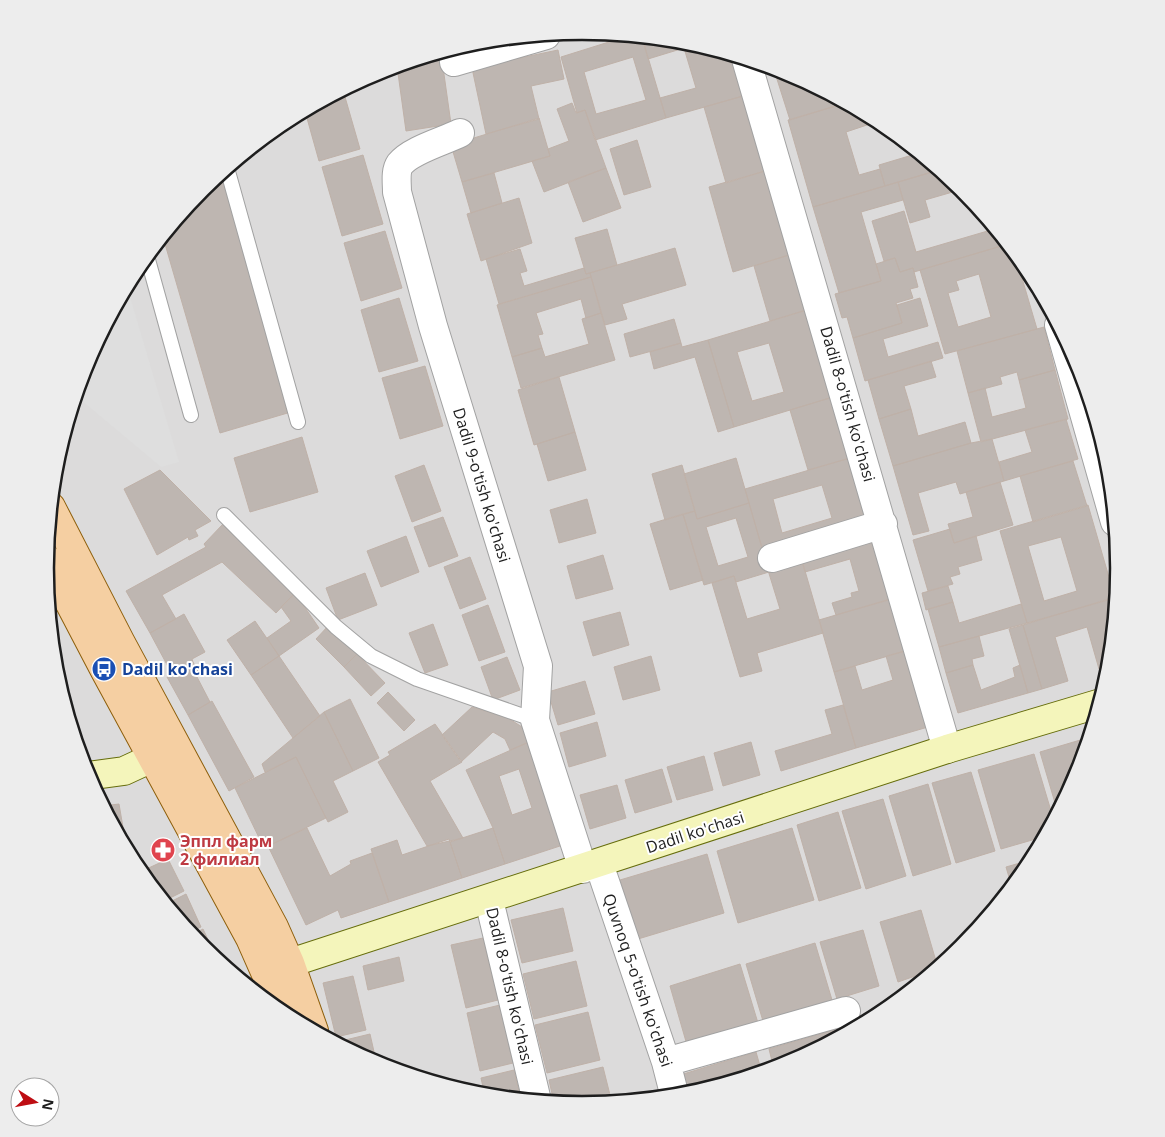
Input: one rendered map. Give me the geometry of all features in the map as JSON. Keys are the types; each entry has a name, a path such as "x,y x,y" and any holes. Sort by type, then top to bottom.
{"main road":[{"path":"57,518 176,746 274,927 283,1003"},
{"path":"54,573 152,758 308,1020"},
{"path":"152,758 176,746"}],"street":[{"name":"Dadil 8-o'tish ko'chasi","path":"748,67 947,749"},
{"name":"Dadil 9-o'tish ko'chasi","path":"460,133 412,154 399,165 396,178 398,192 433,326 538,666 535,720 591,867"},
{"path":"1070,364 1103,481"},
{"path":"772,558 883,524"},
{"name":"Dadil ko'chasi","path":"278,967 591,867 947,749 1093,705"},
{"path":"96,775 124,771 152,758"},
{"name":"Quvnoq 5-o'tish ko'chasi","path":"591,867 666,1062 673,1089"},
{"name":"Dadil 8-o'tish ko'chasi","path":"489,900 535,1095"},
{"path":"666,1062 846,1011"}],"lane":[{"path":"229,176 298,422"},
{"path":"150,266 191,416"},
{"path":"224,515 336,627 371,656 417,679 535,720"}],"shaded area":[{"path":"548,41 617,41 651,45 686,50 752,68 785,80 847,111 904,149 931,171 980,220 1002,247 1040,304 1056,335 1071,366 1093,432 1101,465 1110,534 1110,603 1106,637 1101,672 1083,738 1071,771 1040,833 1002,890 980,917 931,966 904,988 847,1026 816,1042 785,1057 719,1079 686,1087 617,1096 548,1096 479,1087 413,1069 380,1057 309,1020 57,519 64,465 82,399 94,366 125,304 163,247 185,220 234,171 261,149 318,111 349,95 380,80 446,58 479,50"},
{"path":"130,296 179,462 161,467 82,400 94,366"},
{"path":"55,586 275,998 234,966 185,917 143,862 125,833 94,771 72,705 64,672"}],"building":[{"path":"612,41 644,44 666,118 595,140 585,110 577,113 561,57","holes":["633,57 646,100 596,114 584,72"]},
{"path":"644,44 680,49 648,59"},
{"path":"558,50 564,79 531,86 539,119 486,134 472,68"},
{"path":"685,50 733,62 743,96 666,118 660,98 696,88"},
{"path":"442,59 451,124 406,131 398,73"},
{"path":"776,77 837,106 790,120"},
{"path":"743,96 765,171 726,183 704,107"},
{"path":"345,97 360,149 319,161 307,118"},
{"path":"572,103 576,113 585,110 606,168 544,192 532,161 550,156 548,149 569,141 557,109"},
{"path":"837,106 866,123 867,125 846,132 859,175 880,169 885,186 813,207 788,120"},
{"path":"539,118 550,156 462,182 451,145"},
{"path":"637,140 651,187 624,195 610,149"},
{"path":"363,155 383,224 342,236 322,167"},
{"path":"912,155 932,172 885,186 879,165"},
{"path":"606,168 621,208 583,222 568,182"},
{"path":"765,171 789,255 733,272 709,187"},
{"path":"932,172 953,192 925,200 930,217 910,223 898,182"},
{"path":"494,173 502,203 471,213 462,182"},
{"path":"223,181 291,412 220,433 165,244 185,220"},
{"path":"898,182 903,200 861,212 881,281 839,293 813,207"},
{"path":"519,198 532,243 481,261 467,214"},
{"path":"904,211 916,252 989,231 1001,246 914,272 913,268 900,272 895,258 884,261 872,221"},
{"path":"607,229 617,265 586,274 575,238"},
{"path":"385,231 402,288 361,301 344,243"},
{"path":"1001,246 1020,273 1037,329 945,354 920,270","holes":["979,274 991,317 958,327 948,293 959,290 956,281"]},
{"path":"675,248 686,285 622,304 627,319 605,325 590,273"},
{"path":"520,249 527,271 520,273 524,286 584,268 586,274 590,273 591,277 499,304 486,259"},
{"path":"789,255 806,310 770,321 754,266"},
{"path":"895,258 900,272 913,268 918,287 910,289 913,298 896,303 902,323 853,338 847,317 842,318 835,294 881,281 876,264"},
{"path":"591,277 601,313 586,318 581,299 536,313 543,334 538,335 542,348 512,357 497,305"},
{"path":"399,298 418,361 379,372 361,310"},
{"path":"920,298 928,326 883,339 888,357 938,342 943,358 865,381 853,338 902,323 897,305"},
{"path":"807,310 833,397 734,427 708,340","holes":["769,343 784,392 752,401 737,352"]},
{"path":"601,313 615,360 521,388 512,357 542,348 545,357 589,344 582,319"},
{"path":"674,319 681,343 630,357 624,334"},
{"path":"1044,327 1055,370 1019,380 1017,372 1000,377 1002,384 968,393 957,351"},
{"path":"708,340 734,427 718,432 695,357 654,369 650,352 681,343 682,347"},
{"path":"931,361 936,377 904,386 911,409 879,419 868,380"},
{"path":"425,366 443,426 400,439 382,378"},
{"path":"1055,370 1068,419 981,442 968,393 985,388 992,417 1026,408 1019,380"},
{"path":"559,377 575,432 534,445 518,390"},
{"path":"833,397 850,458 808,470 790,410"},
{"path":"911,409 918,436 965,422 971,443 893,466 879,419"},
{"path":"1066,419 1078,459 1004,481 999,462 1032,452 1025,430"},
{"path":"575,432 586,470 548,481 537,444"},
{"path":"302,437 318,492 250,512 234,458"},
{"path":"992,439 1004,481 960,494 956,482 918,493 929,531 913,535 893,466 971,443"},
{"path":"736,458 749,503 697,519 684,474"},
{"path":"850,458 870,523 764,555 745,489","holes":["822,485 832,518 782,533 773,499"]},
{"path":"1073,461 1087,506 1033,522 1020,476"},
{"path":"424,465 441,511 412,522 395,476"},
{"path":"682,465 695,511 665,520 652,474"},
{"path":"160,470 211,521 195,530 198,536 189,540 188,537 157,555 124,489"},
{"path":"1000,482 1013,525 954,543 948,524 973,517 966,492"},
{"path":"587,499 596,533 559,543 550,510"},
{"path":"749,503 769,572 736,582 734,576 704,585 683,514 695,511 697,519","holes":["736,518 748,557 718,566 706,527"]},
{"path":"1088,505 1111,583 1110,599 1027,623 1000,531","holes":["1061,537 1077,591 1044,601 1028,546"]},
{"path":"683,514 703,580 670,590 650,524"},
{"path":"443,517 458,556 429,567 414,527"},
{"path":"223,524 295,593 276,613 222,562 162,595 176,619 150,633 126,591 206,547 204,544"},
{"path":"950,529 954,543 976,536 982,560 958,567 960,574 950,577 953,584 928,591 913,540"},
{"path":"873,535 892,599 836,615 832,603 852,597 851,593 859,591 850,559 805,572 801,557"},
{"path":"406,536 419,572 381,587 367,551"},
{"path":"603,555 613,589 576,599 567,566"},
{"path":"470,557 486,599 460,609 444,567"},
{"path":"801,557 823,633 757,653 762,671 740,677 712,583 734,576 747,619 780,609 767,567"},
{"path":"365,573 377,605 338,620 326,588"},
{"path":"948,586 953,602 926,610 922,593"},
{"path":"295,593 319,628 279,656 267,638 291,621 281,607"},
{"path":"890,599 905,651 834,672 819,620"},
{"path":"1110,599 1102,668 1099,669 1087,627 1055,637 1068,681 1042,689 1023,625"},
{"path":"953,602 959,623 1021,604 1027,623 939,647 928,609"},
{"path":"488,605 505,652 479,661 462,615"},
{"path":"620,612 629,645 593,656 583,622"},
{"path":"184,614 205,652 192,659 193,662 172,674 150,633"},
{"path":"255,621 279,656 251,675 227,640"},
{"path":"433,624 448,665 425,673 409,633"},
{"path":"329,625 357,654 344,667 316,639"},
{"path":"1023,625 1042,689 1028,693 1009,629"},
{"path":"979,636 984,656 972,659 973,665 946,673 939,647"},
{"path":"905,651 928,727 856,748 834,672 855,666 862,690 893,680 886,656"},
{"path":"357,654 385,683 371,696 344,667"},
{"path":"279,656 320,716 293,738 251,675"},
{"path":"651,656 660,690 623,700 614,667"},
{"path":"507,657 520,690 493,700 481,667"},
{"path":"193,662 200,675 197,677 210,702 188,715 167,677"},
{"path":"973,665 981,690 1015,677 1013,668 1020,665 1028,693 958,713 946,673"},
{"path":"585,681 595,714 558,725 548,692"},
{"path":"388,692 415,720 404,731 377,703"},
{"path":"350,699 379,758 353,771 324,712"},
{"path":"212,701 254,777 229,791 188,715"},
{"path":"843,705 856,748 781,771 775,751 832,734 825,710"},
{"path":"472,707 508,718 522,727 529,742 510,750 505,739 493,732 461,762 442,735"},
{"path":"324,712 353,771 333,781 348,812 328,822 296,757 265,772 262,764"},
{"path":"597,722 606,756 569,767 560,733"},
{"path":"435,724 462,762 430,781 463,838 427,846 378,762 390,755 388,752"},
{"path":"1083,739 1071,771 1055,804 1040,752"},
{"path":"529,742 563,845 505,864 493,828 466,770","holes":["519,769 532,808 512,815 499,776"]},
{"path":"751,742 760,775 723,786 714,753"},
{"path":"1034,754 1051,811 1036,839 1001,849 978,770"},
{"path":"704,756 713,790 677,800 667,767"},
{"path":"296,757 326,818 264,848 235,788"},
{"path":"662,769 672,802 635,813 625,780"},
{"path":"971,772 995,851 956,863 932,783"},
{"path":"928,784 951,864 913,876 889,796"},
{"path":"617,785 626,818 590,829 580,795"},
{"path":"883,799 906,876 866,889 842,811"},
{"path":"119,804 123,830 111,805"},
{"path":"838,812 861,888 819,901 797,825"},
{"path":"307,828 330,876 351,864 350,861 372,853 389,902 341,918 338,910 306,925 268,846"},
{"path":"493,828 505,864 462,878 450,842"},
{"path":"792,828 814,900 738,923 717,851"},
{"path":"449,839 462,878 389,902 371,849 397,840 402,855"},
{"path":"707,854 724,913 638,939 620,880"},
{"path":"168,859 184,891 170,898 148,868"},
{"path":"1022,863 1010,879 1006,867"},
{"path":"186,894 201,927 197,929 172,901"},
{"path":"563,908 573,951 522,963 511,920"},
{"path":"921,910 936,961 921,974 898,982 880,922"},
{"path":"203,929 209,942 209,942 199,931"},
{"path":"863,930 879,986 837,999 820,942"},
{"path":"483,938 498,1000 466,1008 451,945"},
{"path":"815,943 832,1000 763,1021 746,964"},
{"path":"399,957 404,981 368,990 363,966"},
{"path":"576,961 587,1006 534,1019 523,974"},
{"path":"740,964 758,1023 687,1045 670,986"},
{"path":"353,976 366,1030 338,1036 336,1035 323,983"},
{"path":"500,1005 513,1063 480,1071 467,1013"},
{"path":"588,1012 600,1060 547,1073 535,1025"},
{"path":"846,1027 772,1062 769,1049"},
{"path":"370,1034 375,1054 349,1042 345,1040"},
{"path":"756,1052 760,1066 684,1087 680,1075"},
{"path":"603,1067 610,1096 553,1096 549,1080"},
{"path":"514,1070 519,1093 483,1088 481,1078"}],"place":[{"name":"Dadil ko'chasi","path":"104,669"},
{"name":"Эппл фарм 2 филиал","path":"163,850"}]}
